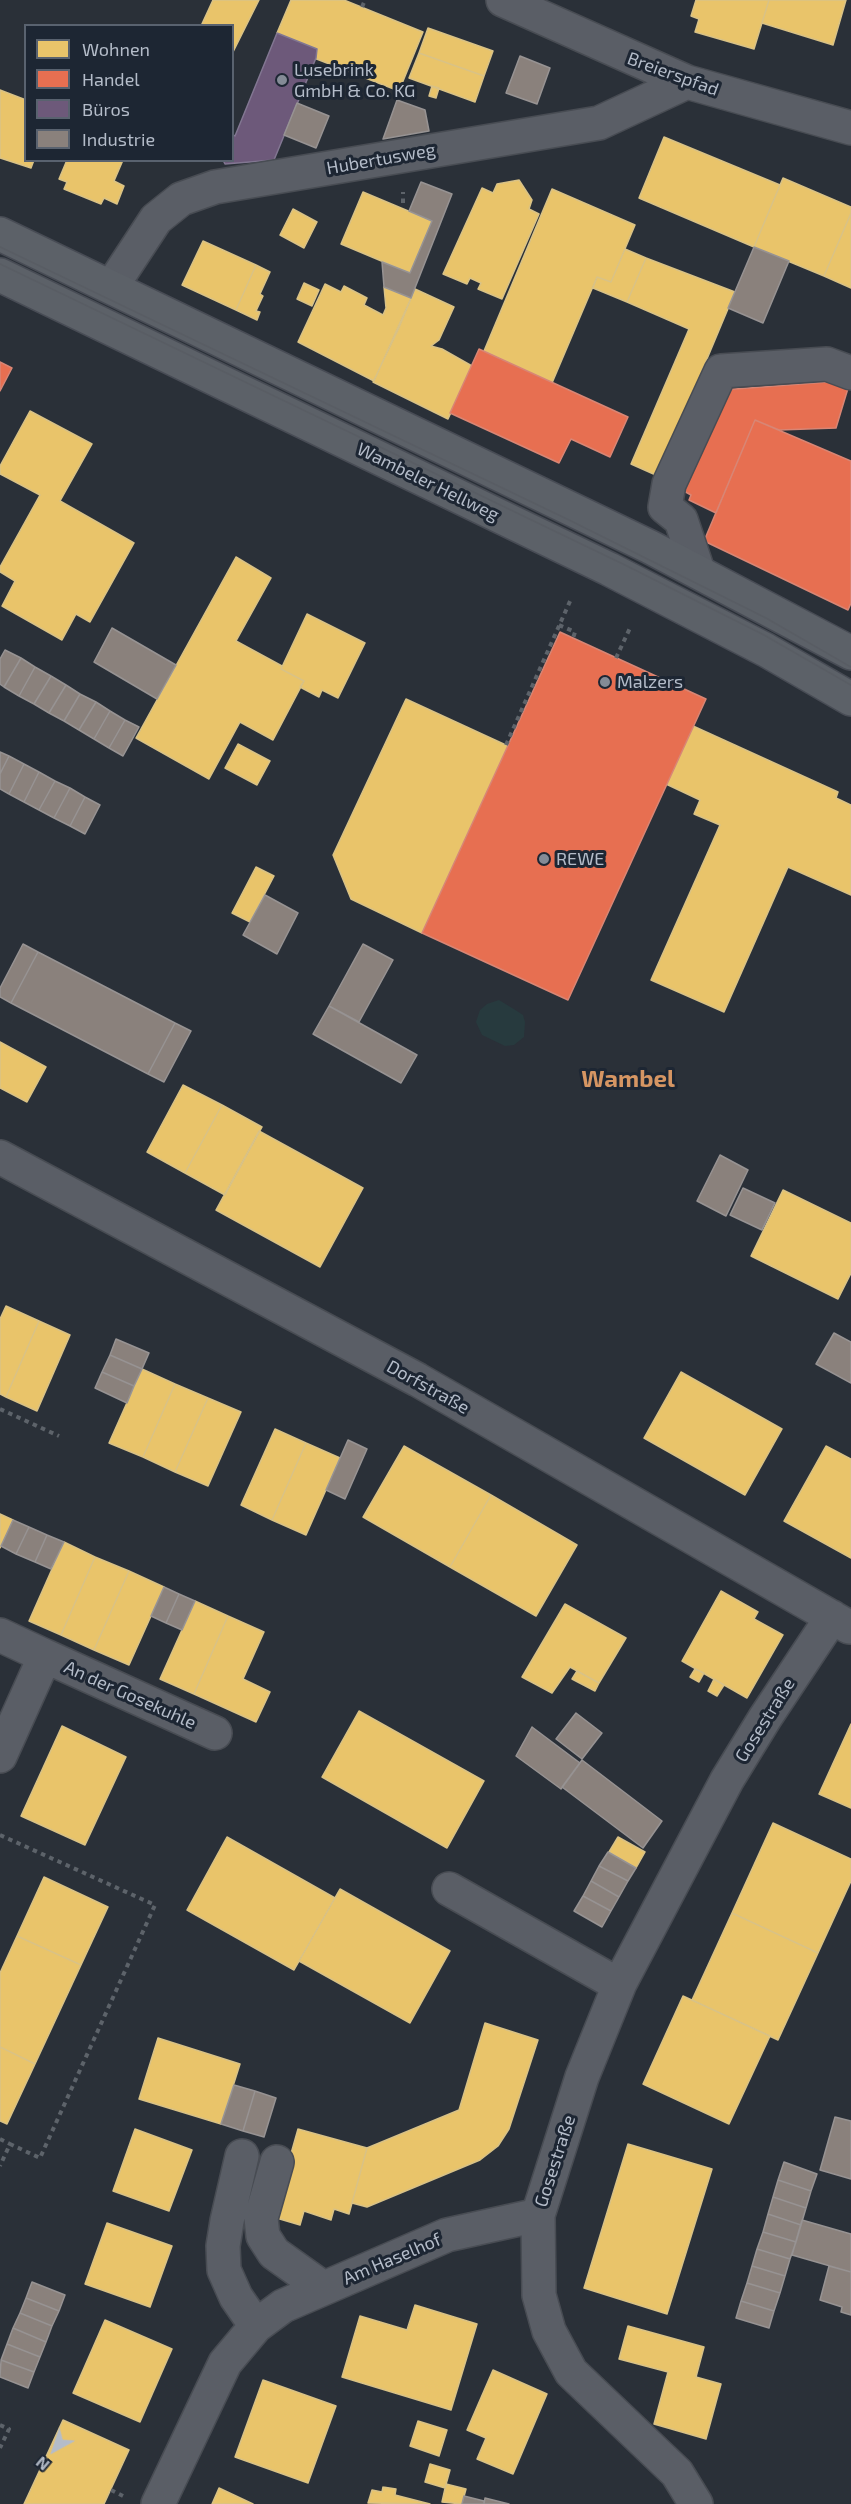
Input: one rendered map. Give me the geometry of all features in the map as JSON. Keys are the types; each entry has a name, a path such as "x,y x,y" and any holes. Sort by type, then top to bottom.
{"main road":[{"name":"Wambeler Hellweg","path":"0,234 112,286 302,381 698,571 850,650"},
{"name":"Wambeler Hellweg","path":"0,275 609,569 766,650 851,699"}],"street":[{"name":"Breierspfad","path":"503,0 687,82 851,128"},
{"name":"Hubertusweg","path":"112,286 156,219 181,199 215,187 599,123 687,82"},
{"path":"698,571 681,520 665,507 669,484 721,371 827,364 851,373"},
{"name":"Dorfstraße","path":"0,1157 418,1380 841,1622"},
{"name":"Gosestraße","path":"696,2504 678,2473 571,2372 549,2331 539,2295 538,2215 582,2077 620,1985 727,1780 765,1718 841,1622"},
{"name":"An der Gosekuhle","path":"0,1635 215,1733"},
{"name":"An der Gosekuhle","path":"0,1756 8,1716 45,1656"},
{"path":"449,1889 620,1985"},
{"path":"242,2156 223,2246 224,2270 236,2297 256,2326"},
{"path":"277,2162 261,2218 263,2236 274,2253 323,2288"},
{"name":"Am Haselhof","path":"158,2504 225,2363 256,2326 283,2306 447,2235 538,2215"}],"path":[{"path":"362,7 366,0"},
{"path":"506,745 571,599"},
{"path":"559,625 575,632 573,638"},
{"path":"616,658 630,628"},
{"path":"0,1409 59,1436"},
{"path":"0,1834 155,1905 40,2158 0,2139"},
{"path":"0,2166 10,2144"},
{"path":"0,2425 9,2429 0,2448"}],"green space":[{"path":"499,1000 523,1015 524,1037 514,1045 505,1046 482,1035 476,1022 480,1010 487,1004"}],"building: Wohnen":[{"path":"213,0 259,0 234,50 234,24 202,24"},
{"path":"291,0 344,0 423,32 399,91 314,58 317,49 277,33"},
{"path":"696,0 769,0 754,49 695,32 699,19 691,16"},
{"path":"769,0 846,0 833,45 762,23"},
{"path":"428,28 493,51 484,76 419,53"},
{"path":"419,53 484,76 475,102 409,78"},
{"path":"432,86 439,88 436,98 429,96"},
{"path":"0,90 24,99 24,162 33,162 31,168 0,158"},
{"path":"664,137 780,185 754,247 639,198"},
{"path":"66,162 122,162 114,181 124,186 117,204 104,198 101,204 64,189 67,182 59,179"},
{"path":"783,178 851,207 851,213 824,276 754,247"},
{"path":"519,180 532,200 529,209 539,214 502,299 478,289 481,283 470,278 467,284 443,274 482,188 493,193 497,184"},
{"path":"552,189 635,225 611,282 597,277 552,383 484,351"},
{"path":"363,192 432,221 410,273 341,244"},
{"path":"293,209 317,222 304,248 280,235"},
{"path":"851,213 851,288 824,276"},
{"path":"203,241 256,265 236,310 182,285"},
{"path":"625,249 646,258 627,302 593,288 597,277 611,282"},
{"path":"646,258 735,292 658,476 631,464 689,329 627,302"},
{"path":"256,265 270,272 260,294 263,296 256,311 260,312 257,320 236,310"},
{"path":"304,283 319,290 312,306 297,299"},
{"path":"325,284 341,292 344,286 367,298 364,305 383,315 386,308 384,287 411,298 374,381 298,342"},
{"path":"415,289 454,307 439,340 431,346 442,349 472,366 448,419 373,382"},
{"path":"30,411 92,444 60,501 134,543 90,622 76,614 62,640 2,606 15,581 0,572 0,567 40,495 0,474 0,466"},
{"path":"236,557 271,578 236,641 304,681 273,740 240,722 209,779 136,738"},
{"path":"307,614 365,643 338,698 322,690 319,697 300,687 304,681 281,669"},
{"path":"406,699 508,746 422,933 351,899 333,855"},
{"path":"693,726 838,792 836,798 851,805 851,895 788,867 724,1012 651,980 720,825 694,814 700,800 666,784"},
{"path":"238,744 270,761 257,785 225,768"},
{"path":"256,867 274,876 250,922 232,913"},
{"path":"0,1042 46,1067 27,1102 0,1088"},
{"path":"183,1085 222,1105 185,1173 147,1152"},
{"path":"222,1105 262,1127 225,1195 185,1173"},
{"path":"259,1131 363,1188 320,1267 216,1210"},
{"path":"783,1190 851,1223 851,1273 838,1299 751,1256"},
{"path":"6,1306 39,1321 6,1397 0,1394 0,1319"},
{"path":"39,1321 70,1335 37,1411 6,1397"},
{"path":"142,1369 175,1384 143,1457 109,1443"},
{"path":"681,1372 782,1429 745,1495 644,1438"},
{"path":"175,1384 208,1398 175,1472 143,1457"},
{"path":"208,1398 241,1412 208,1486 175,1472"},
{"path":"275,1429 306,1443 272,1520 241,1505"},
{"path":"306,1443 340,1458 306,1535 272,1520"},
{"path":"404,1446 491,1495 450,1567 363,1517"},
{"path":"826,1446 851,1459 851,1558 784,1521"},
{"path":"491,1495 577,1545 536,1616 450,1567"},
{"path":"0,1514 13,1520 0,1548"},
{"path":"64,1542 95,1557 61,1635 29,1621"},
{"path":"95,1557 129,1571 94,1650 61,1635"},
{"path":"129,1571 164,1587 129,1665 94,1650"},
{"path":"721,1591 758,1612 754,1619 783,1635 747,1698 682,1661"},
{"path":"195,1601 228,1616 194,1694 160,1679"},
{"path":"565,1604 626,1638 599,1683 570,1667 552,1693 522,1677"},
{"path":"228,1616 264,1632 243,1679 270,1692 256,1722 194,1694"},
{"path":"695,1669 704,1673 699,1682 690,1677"},
{"path":"577,1671 599,1683 595,1691 572,1679"},
{"path":"714,1679 724,1685 717,1696 708,1691"},
{"path":"359,1711 484,1781 447,1848 322,1777"},
{"path":"851,1724 851,1808 819,1794"},
{"path":"62,1726 126,1757 85,1845 21,1816"},
{"path":"773,1823 851,1859 851,1881 818,1953 732,1913"},
{"path":"227,1837 335,1898 294,1970 187,1910"},
{"path":"618,1837 645,1852 636,1868 609,1852"},
{"path":"44,1877 108,1907 81,1965 17,1936"},
{"path":"340,1889 450,1951 410,2023 299,1961"},
{"path":"732,1913 818,1953 778,2040 692,2000"},
{"path":"17,1936 81,1965 35,2064 0,2047 0,1973"},
{"path":"683,1996 770,2036 729,2124 643,2084"},
{"path":"485,2023 538,2040 509,2129 498,2146 480,2160 367,2207 352,2203 367,2148 459,2110"},
{"path":"158,2038 240,2064 221,2124 139,2099"},
{"path":"0,2047 35,2064 7,2124 0,2121"},
{"path":"135,2129 192,2150 169,2211 113,2191"},
{"path":"298,2129 367,2148 349,2214 334,2209 331,2220 304,2211 300,2225 273,2217"},
{"path":"628,2144 712,2169 667,2314 584,2288"},
{"path":"107,2223 172,2246 150,2307 85,2284"},
{"path":"415,2305 477,2324 451,2410 342,2377 360,2316 407,2330"},
{"path":"105,2320 172,2349 140,2422 73,2393"},
{"path":"628,2326 704,2347 696,2377 721,2384 706,2439 654,2424 668,2372 619,2359"},
{"path":"493,2370 547,2394 513,2474 477,2459 486,2438 467,2430"},
{"path":"263,2380 336,2406 308,2483 235,2457"},
{"path":"63,2420 129,2450 104,2504 24,2504"},
{"path":"418,2421 447,2430 439,2456 410,2446"},
{"path":"430,2464 450,2470 445,2488 425,2482"},
{"path":"446,2484 466,2489 462,2504 442,2502"},
{"path":"383,2487 396,2489 395,2495 430,2504 368,2503 372,2490 382,2492"},
{"path":"219,2488 253,2504 212,2504"}],"building: Handel":[{"path":"479,349 628,417 610,457 571,439 559,463 450,413"},
{"path":"0,362 12,368 0,391"},
{"path":"841,381 849,385 836,428 779,430 755,420 716,513 689,500 691,495 682,490 722,390"},
{"path":"755,420 851,461 851,603 848,610 704,541"},
{"name":"REWE","path":"560,632 706,699 568,1000 422,933"}],"building: Büros":[{"name":"Lusebrink GmbH & Co. KG","path":"277,33 317,49 316,58 274,160 225,164 224,162 234,162 235,136"}],"building: Industrie":[{"path":"520,56 550,68 537,104 506,93"},
{"path":"397,100 425,110 429,131 383,139"},
{"path":"297,103 329,116 316,148 284,135"},
{"path":"421,182 452,194 411,298 384,287 382,262 410,273 432,221 409,211"},
{"path":"754,247 789,261 763,323 728,308"},
{"path":"112,628 176,665 157,699 94,662"},
{"path":"5,650 21,658 4,687 0,684 0,659"},
{"path":"21,658 35,667 19,696 4,687"},
{"path":"35,667 51,676 34,704 19,696"},
{"path":"51,676 66,685 49,713 34,704"},
{"path":"66,685 80,694 64,721 49,713"},
{"path":"80,694 96,702 79,730 64,721"},
{"path":"96,702 110,711 94,739 79,730"},
{"path":"110,711 125,720 109,748 94,739"},
{"path":"125,720 139,727 123,756 109,748"},
{"path":"0,752 9,756 0,774"},
{"path":"9,756 24,764 9,794 0,789 0,774"},
{"path":"24,764 39,772 24,802 9,794"},
{"path":"39,772 55,781 39,810 24,802"},
{"path":"55,781 70,788 54,818 39,810"},
{"path":"70,788 85,797 70,826 54,818"},
{"path":"85,797 100,805 85,834 70,826"},
{"path":"265,895 298,913 277,954 243,935"},
{"path":"23,944 38,952 11,1003 0,997 0,988"},
{"path":"363,944 393,960 359,1022 329,1006"},
{"path":"38,952 175,1023 148,1074 11,1003"},
{"path":"329,1006 417,1055 401,1083 313,1034"},
{"path":"175,1023 191,1031 164,1082 148,1074"},
{"path":"720,1155 748,1170 726,1216 697,1201"},
{"path":"743,1188 775,1203 762,1230 730,1215"},
{"path":"834,1333 851,1342 851,1383 816,1364"},
{"path":"116,1339 149,1353 142,1369 110,1355"},
{"path":"110,1355 142,1369 134,1386 102,1372"},
{"path":"102,1372 134,1386 127,1403 95,1388"},
{"path":"348,1440 367,1449 345,1499 326,1490"},
{"path":"13,1520 29,1527 16,1554 1,1546"},
{"path":"29,1527 47,1535 35,1562 16,1554"},
{"path":"47,1535 64,1542 51,1569 35,1562"},
{"path":"164,1587 179,1594 166,1623 151,1616"},
{"path":"179,1594 195,1601 182,1630 166,1623"},
{"path":"576,1713 602,1733 582,1759 556,1739"},
{"path":"532,1727 580,1763 561,1789 516,1756"},
{"path":"582,1760 662,1821 643,1848 562,1787"},
{"path":"608,1852 636,1868 628,1881 599,1866"},
{"path":"599,1866 628,1881 619,1897 591,1881"},
{"path":"591,1881 619,1897 611,1911 583,1896"},
{"path":"583,1896 611,1911 602,1927 574,1911"},
{"path":"234,2085 255,2091 243,2131 221,2124"},
{"path":"255,2091 276,2098 264,2137 243,2131"},
{"path":"835,2117 851,2121 851,2179 820,2170"},
{"path":"784,2162 817,2174 811,2191 778,2180"},
{"path":"778,2180 811,2191 806,2208 773,2197"},
{"path":"773,2197 806,2208 801,2225 768,2214"},
{"path":"768,2214 801,2225 796,2242 763,2232"},
{"path":"802,2220 851,2234 851,2272 792,2255"},
{"path":"763,2232 796,2242 790,2259 757,2249"},
{"path":"757,2249 790,2259 785,2276 752,2266"},
{"path":"752,2266 785,2276 780,2293 747,2283"},
{"path":"829,2266 851,2272 851,2315 841,2312 842,2307 820,2300"},
{"path":"32,2282 65,2295 59,2311 26,2298"},
{"path":"747,2283 780,2293 774,2311 741,2301"},
{"path":"26,2298 59,2311 52,2326 20,2313"},
{"path":"741,2301 774,2311 769,2328 736,2318"},
{"path":"20,2313 52,2326 46,2342 13,2328"},
{"path":"13,2328 46,2342 40,2357 7,2344"},
{"path":"7,2344 40,2357 34,2372 1,2360"},
{"path":"1,2360 34,2372 28,2388 0,2377"},
{"path":"464,2496 484,2501 484,2504 462,2504"},
{"path":"485,2498 509,2504 484,2504"}],"tram line":[{"path":"0,247 567,519 766,618 851,667"},
{"path":"0,264 627,566 764,635 851,685"}],"place":[{"name":"Lusebrink GmbH & Co. KG","path":"282,80"},
{"name":"Malzers","path":"605,682"},
{"name":"REWE","path":"544,859"}],"district":[{"name":"Wambel","path":"628,1079"}]}
